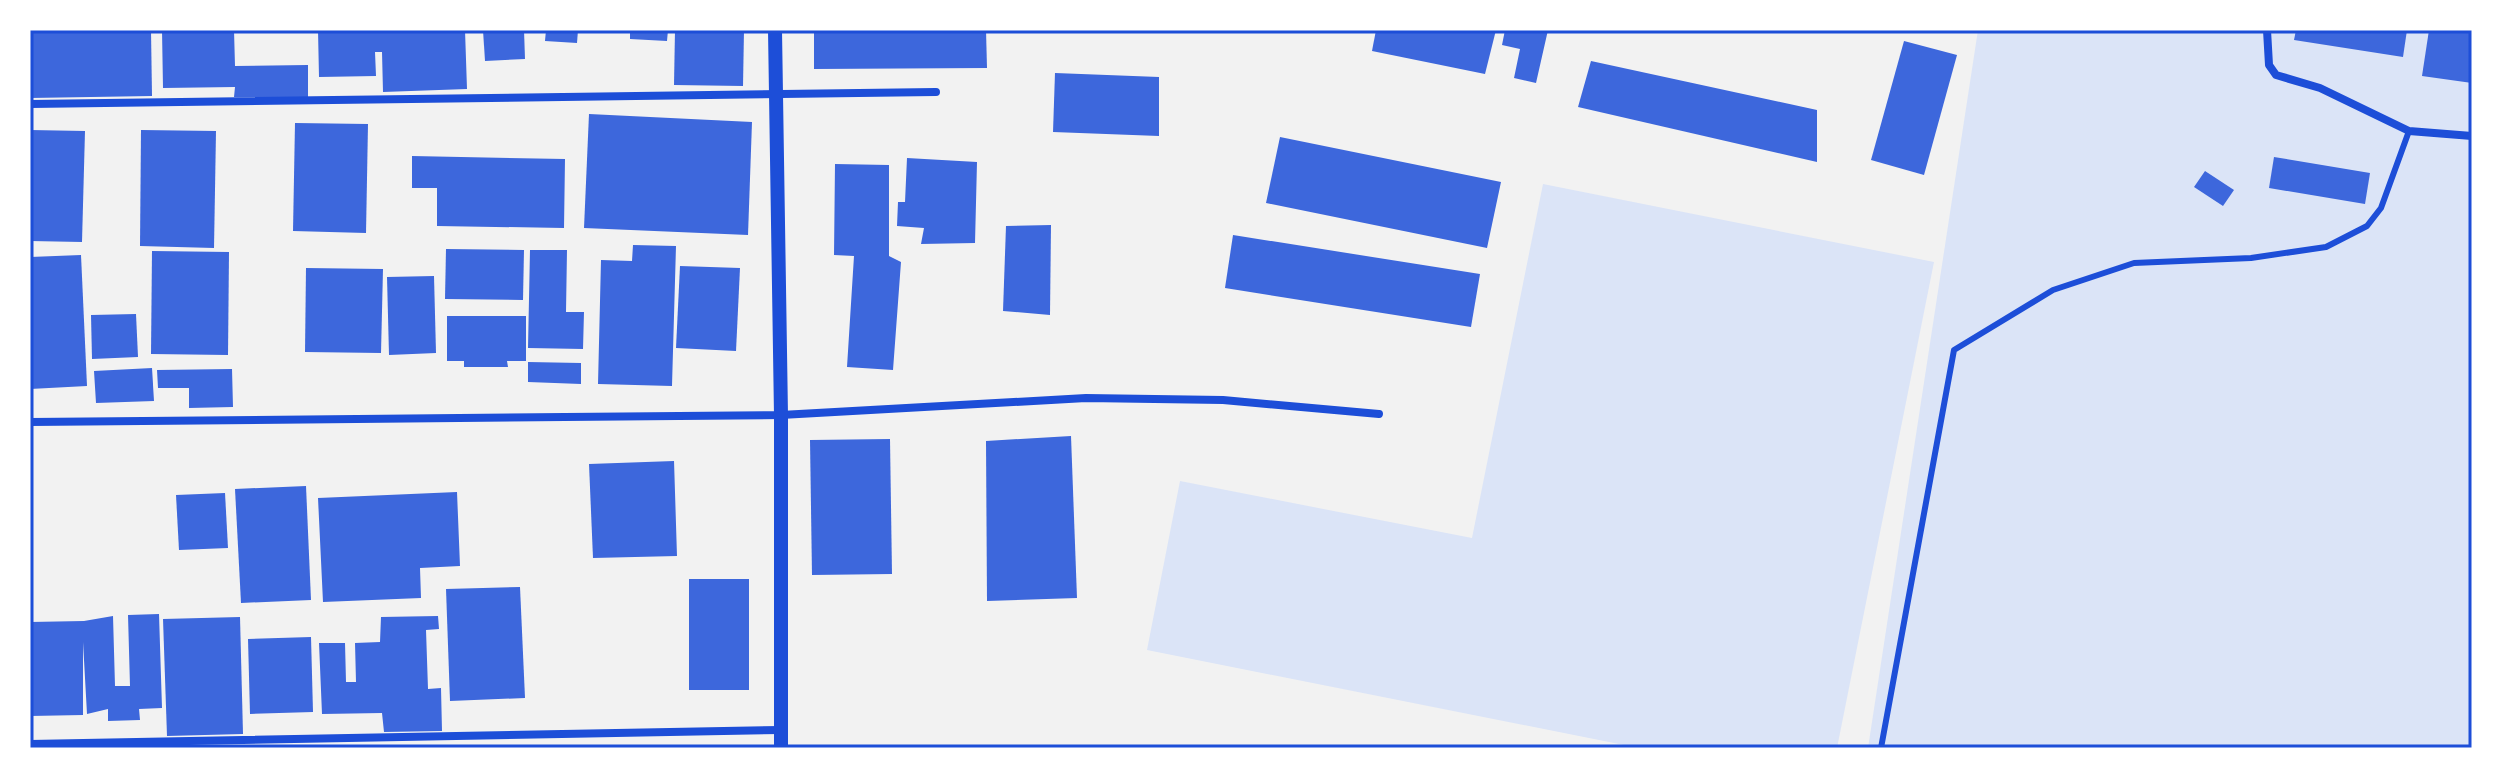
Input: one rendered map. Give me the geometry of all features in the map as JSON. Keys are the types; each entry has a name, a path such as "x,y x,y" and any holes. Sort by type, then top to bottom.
{"street":[{"path":"775,30 781,415 781,748"},
{"path":"2267,30 2269,65 2276,75 2320,88 2409,131 2472,136"},
{"path":"30,104 936,92"},
{"path":"30,422 781,415 1086,398 1208,400 1379,414"},
{"path":"30,744 781,730"}],"lane":[{"path":"1881,748 1954,350 2053,290 2134,263 2251,258 2326,247 2367,226 2381,208 2409,131"}],"shaded area":[{"path":"1978,30 2472,30 2472,748 1868,748"},
{"path":"1543,184 1934,262 1837,748 1639,748 1147,650 1180,481 1472,538"}],"building":[{"path":"30,30 151,30 152,96 30,98"},
{"path":"162,30 234,30 235,66 308,65 308,97 234,97 235,87 163,88"},
{"path":"318,30 465,30 467,89 383,92 382,52 375,52 376,76 319,77"},
{"path":"483,30 524,30 525,59 485,61"},
{"path":"546,30 578,30 577,43 545,41"},
{"path":"630,30 668,30 667,41 630,39"},
{"path":"675,30 744,30 743,86 674,85"},
{"path":"814,30 986,30 987,68 814,69"},
{"path":"1376,30 1496,30 1485,74 1372,51"},
{"path":"1505,30 1548,30 1536,83 1514,78 1520,49 1502,45"},
{"path":"2296,30 2407,30 2403,57 2294,40"},
{"path":"2429,30 2472,30 2472,83 2422,76"},
{"path":"1904,41 1957,55 1924,175 1871,160"},
{"path":"1591,61 1817,110 1817,162 1578,107"},
{"path":"1055,73 1159,77 1159,136 1053,132"},
{"path":"589,114 752,122 748,235 584,228"},
{"path":"295,123 368,124 366,233 293,231"},
{"path":"30,130 85,131 82,242 30,241"},
{"path":"141,130 216,131 214,248 140,246"},
{"path":"1280,137 1501,182 1487,248 1266,203"},
{"path":"412,156 565,159 564,228 437,226 437,188 412,188"},
{"path":"2274,157 2370,173 2365,204 2269,188"},
{"path":"907,158 977,162 975,243 921,244 924,228 897,226 898,202 905,202"},
{"path":"835,164 889,165 889,256 901,262 893,370 847,367 854,256 834,255"},
{"path":"2205,171 2234,190 2223,206 2194,187"},
{"path":"1051,225 1050,315 1003,311 1006,226"},
{"path":"1233,235 1480,274 1471,327 1225,288"},
{"path":"633,245 676,246 672,386 598,384 601,260 632,261"},
{"path":"446,249 524,250 523,300 445,299"},
{"path":"530,250 567,250 566,312 584,312 583,349 528,348"},
{"path":"152,251 229,252 228,355 151,354"},
{"path":"81,255 87,386 30,389 30,257"},
{"path":"680,266 740,268 736,351 676,348"},
{"path":"306,268 383,269 381,353 305,352"},
{"path":"434,276 436,353 389,355 387,277"},
{"path":"136,314 138,357 92,359 91,315"},
{"path":"447,316 526,316 526,361 507,361 508,367 464,367 464,361 447,361"},
{"path":"528,362 581,363 581,384 528,382"},
{"path":"152,368 154,401 96,403 94,371"},
{"path":"232,369 233,407 189,408 189,388 158,388 157,370"},
{"path":"1071,436 1077,598 987,601 986,441"},
{"path":"890,439 892,574 812,575 810,440"},
{"path":"674,461 677,556 593,558 589,464"},
{"path":"306,486 311,600 241,603 235,489"},
{"path":"457,492 460,566 420,568 421,598 323,602 318,498"},
{"path":"225,493 228,548 179,550 176,495"},
{"path":"689,579 749,579 749,690 689,690"},
{"path":"520,587 525,698 450,701 446,589"},
{"path":"159,614 162,708 139,709 140,720 108,721 108,709 87,714 83,642 83,715 30,716 30,622 84,621 113,616 115,686 130,686 128,615"},
{"path":"438,616 439,629 426,630 428,689 441,688 442,731 384,732 382,713 322,714 319,643 345,643 346,682 356,682 355,643 380,642 381,617"},
{"path":"240,617 243,734 167,736 163,619"},
{"path":"311,637 313,712 250,714 248,639"}]}
